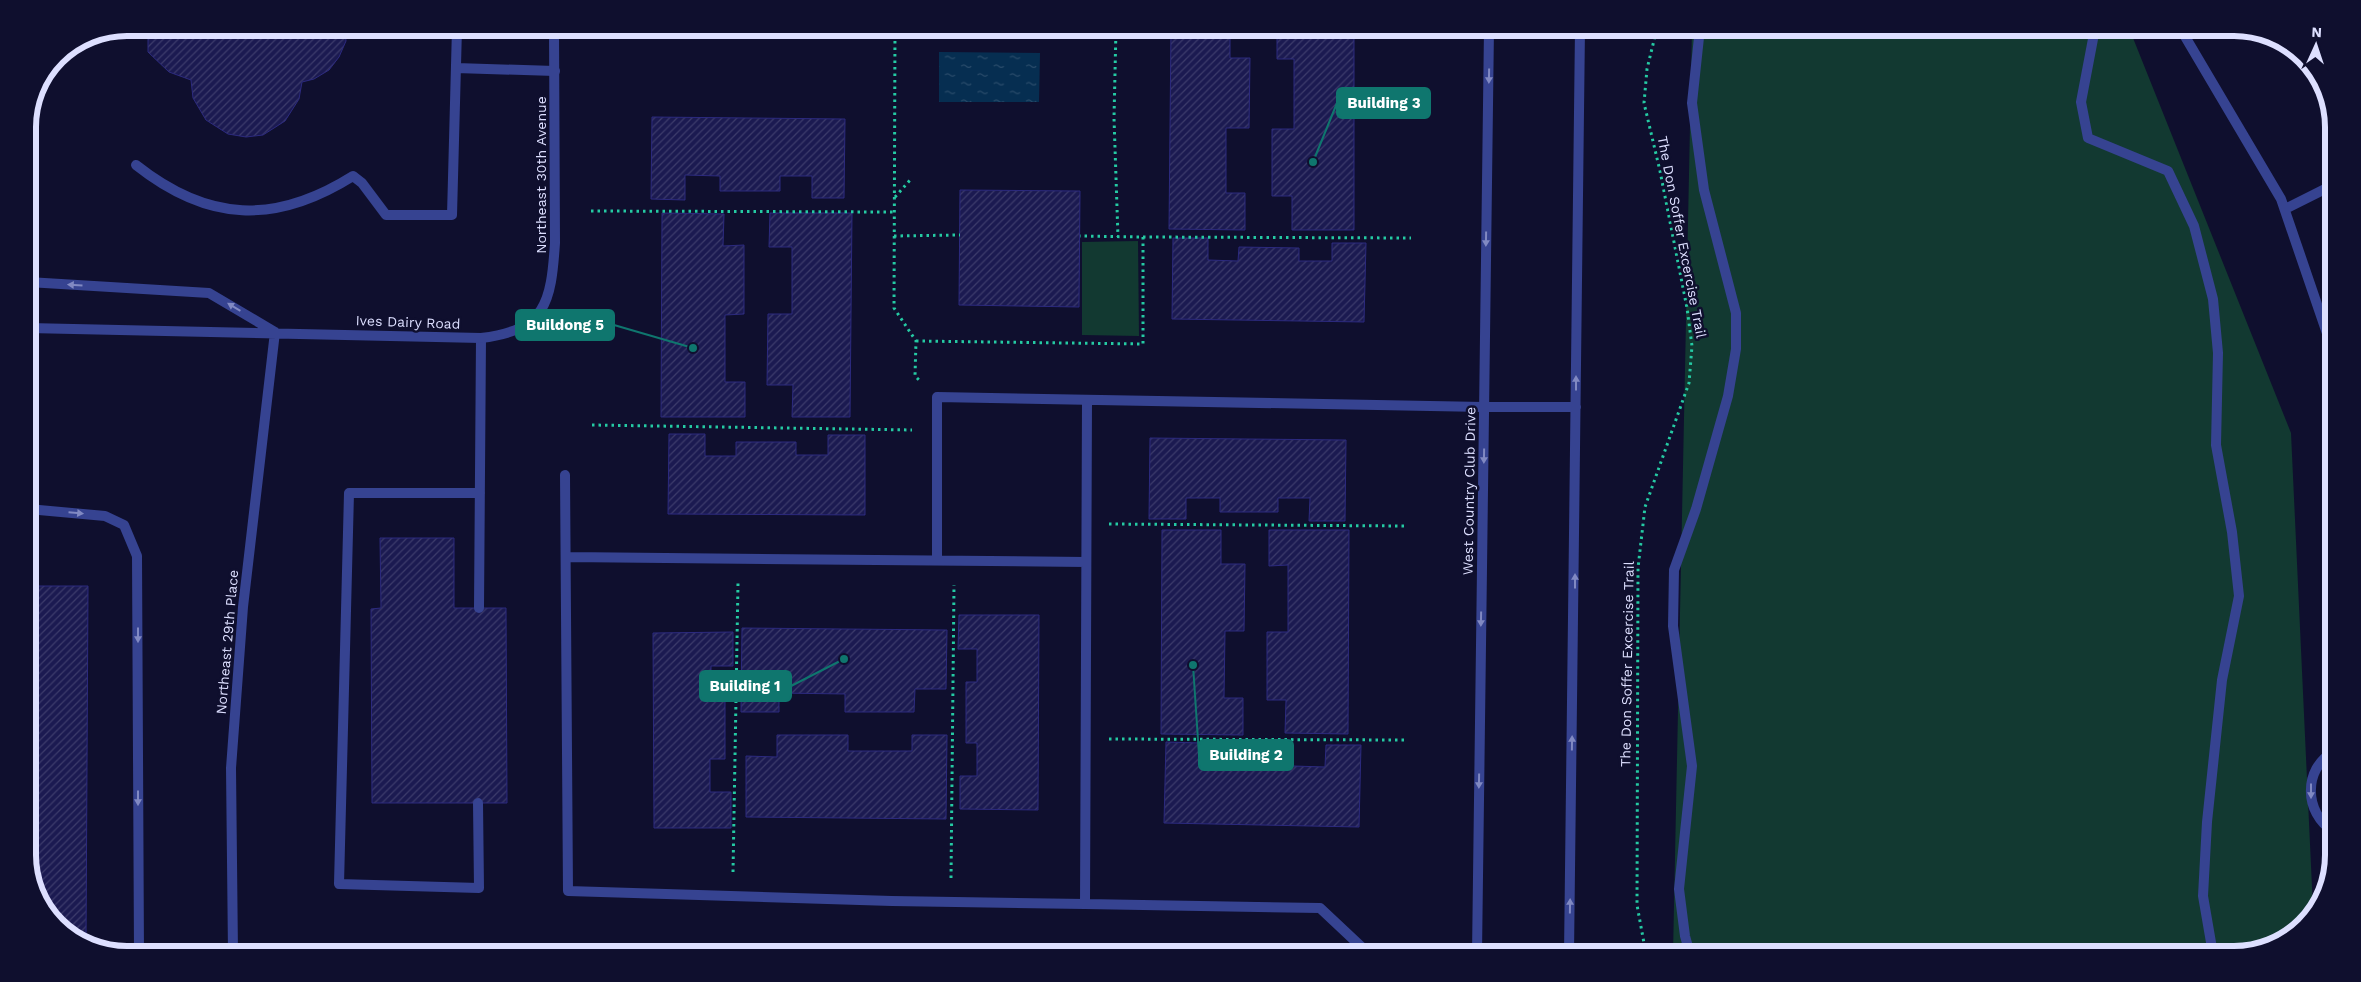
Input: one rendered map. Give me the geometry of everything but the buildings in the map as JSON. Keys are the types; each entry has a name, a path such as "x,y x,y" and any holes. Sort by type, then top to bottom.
{"street":[{"path":"136,165 160,183 186,197 214,206 253,210 272,209 301,203 328,192 353,176 362,183 386,215 452,215 457,36"},
{"name":"Northeast 30th Avenue","path":"534,319 545,305 553,270 555,243 554,36"},
{"name":"West Country Club Drive","path":"1477,946 1489,36"},
{"path":"1569,946 1580,36"},
{"path":"1688,946 1679,889 1692,766 1673,626 1674,570 1696,509 1728,396 1736,348 1736,313 1704,190 1692,103 1699,36"},
{"path":"2092,36 2081,102 2088,138 2168,172 2194,226 2214,299 2218,353 2216,445 2232,532 2238,596 2222,680 2207,822 2203,896 2212,946"},
{"path":"2185,36 2281,199 2325,327"},
{"path":"456,68 555,71"},
{"path":"2285,209 2325,189"},
{"name":"Ives Dairy Road","path":"36,282 210,292 275,332"},
{"name":"Ives Dairy Road","path":"36,328 481,338 509,334 534,319"},
{"name":"Northeast 29th Place","path":"233,946 231,768 243,607 275,332"},
{"path":"479,608 481,338"},
{"path":"937,560 937,397 1576,407"},
{"path":"1086,904 1087,400"},
{"path":"565,475 568,891 1320,908 1360,946"},
{"path":"478,803 478,888 339,884 349,493 480,493"},
{"path":"36,510 105,516 124,525 137,556 139,946"},
{"path":"567,557 1086,562"},
{"path":"2325,756 2316,769 2311,784 2311,800 2316,814 2325,825"}],"path":[{"path":"894,36 894,308 916,341 915,376 937,397"},
{"path":"1116,36 1114,118 1118,237"},
{"name":"The Don Soffer Excercise Trail","path":"1645,946 1638,905 1638,568 1646,507 1689,383 1692,346 1687,308 1660,171 1644,103 1647,69 1655,36"},
{"path":"894,197 911,179"},
{"path":"591,212 894,212"},
{"path":"894,236 960,235"},
{"path":"1080,236 1411,238"},
{"path":"916,341 1143,344 1143,237"},
{"path":"592,425 936,430"},
{"path":"1086,524 1404,526"},
{"path":"733,896 738,558"},
{"path":"951,901 955,560"},
{"path":"1086,739 1404,740"}],"green space":[{"path":"1692,36 2132,36 2291,433 2313,901 2298,919 2274,936 2257,943 2234,946 1673,946"},
{"path":"1138,241 1139,336 1082,335 1082,242"}],"water":[{"path":"939,52 1040,53 1039,102 939,102"}],"place":[{"name":"Building 3","path":"1313,162"},
{"name":"Buildong 5","path":"693,348"},
{"name":"Building 1","path":"844,659"},
{"name":"Building 2","path":"1193,665"}]}
